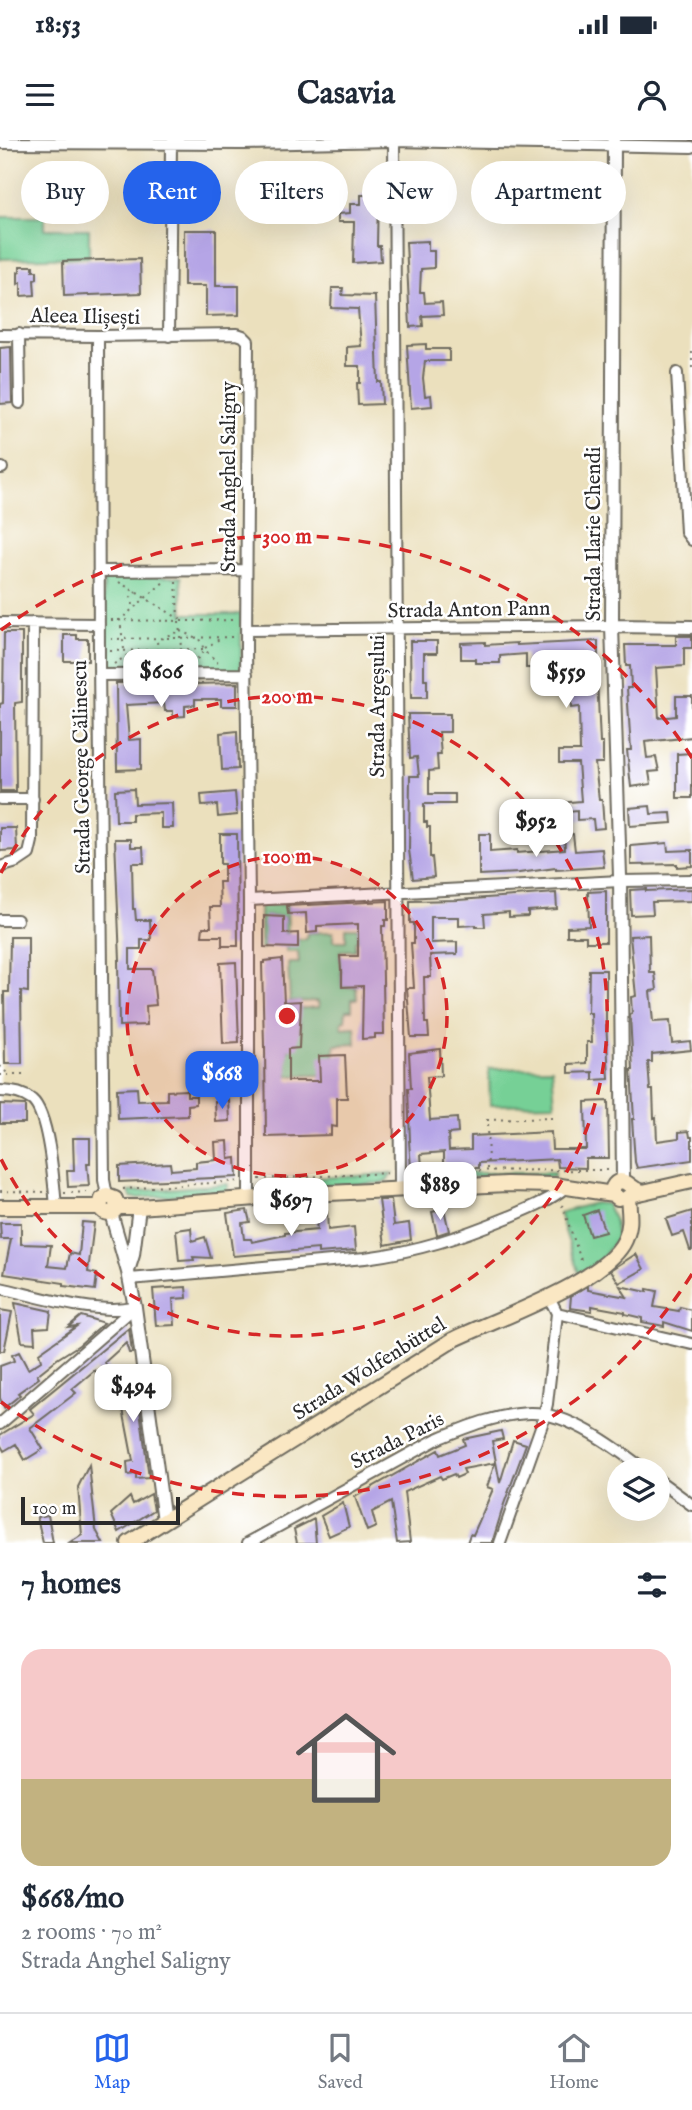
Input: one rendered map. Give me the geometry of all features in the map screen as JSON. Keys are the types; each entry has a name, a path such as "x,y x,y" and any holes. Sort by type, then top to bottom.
{"main road":[{"path":"0,1206 139,1207 508,1184 625,1192 692,1181"},
{"name":"Strada Wolfenbüttel","path":"129,1543 453,1340 550,1297 589,1275 622,1246 628,1232 625,1192"}],"street":[{"path":"0,143 94,141 171,144 394,140 614,142 692,147"},
{"name":"Strada Argeșului","path":"394,140 400,1189"},
{"name":"Strada Ilarie Chendi","path":"614,142 612,626 620,881 625,1192"},
{"path":"169,336 171,144"},
{"path":"19,334 20,403"},
{"name":"Strada Anghel Saligny","path":"169,336 237,334 248,341 243,629 247,674 249,1199"},
{"name":"Aleea Ilișești","path":"0,335 169,336"},
{"name":"Strada George Călinescu","path":"98,337 104,1180 109,1206"},
{"path":"677,373 686,532 692,540"},
{"path":"100,571 246,570"},
{"path":"0,623 101,622"},
{"path":"0,867 17,862 29,854 32,841 33,623"},
{"name":"Strada Anton Pann","path":"243,629 692,627"},
{"path":"99,675 247,674"},
{"path":"0,799 33,799"},
{"path":"249,900 620,881 692,880"},
{"path":"0,920 17,920"},
{"path":"0,1091 20,1094 31,1100 42,1115 56,1207"},
{"path":"129,1275 397,1254 430,1247 474,1231 554,1197 566,1187"},
{"path":"109,1206 129,1275 135,1307 164,1521"},
{"path":"129,1275 139,1207"},
{"path":"0,1288 98,1309 120,1310 135,1307"},
{"path":"500,1543 544,1415 557,1314 550,1297"},
{"path":"0,1424 135,1307"},
{"path":"557,1314 692,1344"},
{"name":"Strada Paris","path":"248,1543 437,1438 506,1416 530,1413 563,1420 629,1458"},
{"path":"670,1489 692,1505"}],"path":[{"path":"692,352 692,372"},
{"path":"120,620 176,570"},
{"path":"176,570 183,671"},
{"path":"100,571 178,619 243,629"},
{"path":"134,607 131,597 136,591"},
{"path":"101,622 178,619"},
{"path":"120,620 124,650"},
{"path":"99,652 204,649 243,629"},
{"path":"204,649 200,658 193,663 182,665 166,663 156,650 157,643 163,638 180,631 197,638 204,649 226,670"},
{"path":"103,639 221,638"},
{"path":"99,675 136,650"},
{"path":"0,1066 10,1075"},
{"path":"0,1075 23,1075"},
{"path":"488,1170 487,1121 555,1118"},
{"path":"254,1180 400,1171 607,1170"},
{"path":"560,1201 585,1273"}],"green space":[{"path":"0,217 21,217 21,224 45,224 45,229 89,229 89,257 0,259"},
{"path":"104,576 181,577 183,614 241,614 241,671 103,671"},
{"path":"287,904 288,933 284,934 284,917 265,916 264,948 260,949 260,905"},
{"path":"346,928 358,928 358,940 355,941 355,950 340,951 342,987 356,987 357,999 352,999 352,1010 346,1010 342,1028 355,1027 356,1044 335,1045 334,1056 320,1075 288,1076 288,1052 300,1029 294,1009 319,1007 318,1001 290,1002 288,963 299,963 298,952 286,952 286,940 306,939 307,933 333,932 333,941 346,941"},
{"path":"552,1068 555,1104 490,1105 489,1069"},
{"path":"409,1173 554,1173 554,1177 416,1177"},
{"path":"392,1174 386,1181 379,1183 318,1187 318,1178"},
{"path":"228,1184 227,1191 137,1198 131,1197 129,1192"},
{"path":"594,1203 606,1204 614,1219 617,1238 600,1261 579,1274 559,1213"}],"building":[{"path":"362,195 362,224 377,224 377,246 380,246 381,261 353,263 354,222 348,222 348,213 350,204 361,204"},
{"path":"184,230 216,230 216,286 239,286 239,315 206,316 206,286 184,286"},
{"path":"428,241 428,251 434,251 434,268 421,269 420,292 424,292 425,303 442,302 443,315 422,316 423,326 410,327 406,242"},
{"path":"140,259 141,293 64,296 63,261"},
{"path":"20,266 33,266 33,271 37,271 37,279 34,280 35,295 21,296 21,282 18,284"},
{"path":"332,288 343,288 342,295 375,296 378,382 381,382 382,404 358,405 357,383 360,383 360,366 347,366 347,347 361,346 358,309 331,308"},
{"path":"426,344 426,349 449,349 449,361 425,361 425,396 431,395 432,406 411,408 407,345"},
{"path":"11,347 12,403 0,404 0,348"},
{"path":"4,633 22,633 22,702 15,703 16,791 0,791 0,704 3,703"},
{"path":"64,635 77,635 77,639 88,639 88,661 64,661"},
{"path":"676,636 692,636 692,648 684,648 684,666 656,668 659,718 676,716 676,696 692,696 692,737 645,742 647,758 656,757 659,771 649,772 651,784 631,787 627,750 631,750 627,688 631,688 625,645 676,645"},
{"path":"410,641 437,641 437,653 424,653 427,698 411,698"},
{"path":"598,641 596,655 603,763 595,763 604,828 594,829 593,819 577,820 577,811 559,813 558,803 581,801 578,763 559,763 559,751 580,751 579,707 571,708 568,658 541,658 541,668 526,668 526,654 500,656 500,663 475,663 475,659 461,659 461,643 517,645"},
{"path":"116,683 237,683 237,706 221,706 221,699 195,699 195,705 185,706 185,716 173,717 173,711 165,711 164,703 126,705 129,740 141,739 141,769 117,770"},
{"path":"408,714 450,714 450,732 439,732 441,755 437,755 438,770 429,771 429,794 455,794 455,804 424,804 424,822 430,827 430,857 434,877 413,879 409,850 410,776 419,776 417,757 410,758"},
{"path":"237,731 238,769 222,770 220,733"},
{"path":"692,753 692,798 677,798 677,754"},
{"path":"134,789 135,804 172,803 173,828 161,828 161,813 132,814 132,821 116,821 115,790"},
{"path":"235,792 237,815 218,817 217,805 202,806 201,795"},
{"path":"650,806 651,814 671,813 672,823 630,826 629,808"},
{"path":"0,828 16,828 17,850 0,851"},
{"path":"220,834 237,834 238,946 222,946 222,936 202,936 203,927 211,927 210,907 220,907 219,882 224,882 224,864 220,864"},
{"path":"479,834 490,834 490,852 517,850 517,853 565,849 564,835 573,834 575,851 602,849 604,867 479,875"},
{"path":"115,839 131,839 131,847 143,847 144,863 132,863 133,909 136,920 150,920 151,940 141,940 141,949 130,949 130,969 152,969 156,1005 146,1006 147,1025 119,1026 120,960"},
{"path":"667,843 668,851 692,850 692,866 631,865 631,846"},
{"path":"692,889 692,901 652,902 653,914 631,915 630,890"},
{"path":"606,891 606,942 586,942 586,936 567,936 567,927 589,926 588,892"},
{"path":"556,893 557,909 528,911 528,916 509,917 509,912 484,914 485,927 459,926 459,917 431,917 431,943 457,942 457,954 430,955 431,977 424,977 425,1023 428,1023 429,1037 411,1037 407,988 414,988 411,943 414,943 414,923 410,923 410,901"},
{"path":"388,901 388,920 385,920 385,926 382,926 384,1034 362,1039 363,986 342,987 340,956 358,956 358,924 317,926 317,932 307,933 306,913 288,914 287,906"},
{"path":"264,916 284,917 284,934 298,933 298,948 264,947"},
{"path":"649,935 650,973 655,973 657,990 650,991 653,1022 670,1021 672,1043 690,1041 691,1050 652,1054 652,1062 648,1062 657,1141 679,1138 679,1132 689,1131 692,1137 692,1160 637,1168 632,1119 630,1015 631,997 636,996 630,936"},
{"path":"10,937 28,937 28,992 21,991 22,1064 5,1064 4,992 9,992"},
{"path":"282,959 284,1002 301,1001 299,1048 288,1049 288,1081 320,1081 319,1056 345,1055 347,1098 337,1098 337,1127 331,1126 331,1135 266,1137 262,963"},
{"path":"236,962 239,1043 223,1044 220,963"},
{"path":"589,970 606,970 609,1079 593,1080 593,1072 569,1073 569,1064 587,1063 587,1042 592,1042 591,1013 588,1013"},
{"path":"440,1049 441,1076 427,1077 430,1120 457,1118 458,1133 448,1134 449,1150 471,1149 471,1136 551,1132 552,1149 586,1149 585,1102 608,1101 609,1158 586,1158 586,1168 558,1167 557,1159 479,1163 479,1168 444,1168 444,1152 421,1154 422,1167 411,1168 409,1053"},
{"path":"137,1088 138,1101 167,1100 167,1091 187,1090 187,1096 196,1096 196,1104 188,1105 188,1116 118,1119 117,1089"},
{"path":"229,1100 230,1121 216,1122 215,1101"},
{"path":"0,1104 25,1105 25,1123 0,1123"},
{"path":"73,1138 90,1138 90,1164 87,1164 89,1186 68,1187 67,1171 74,1171"},
{"path":"228,1141 229,1159 236,1158 237,1177 119,1182 119,1166 170,1163 171,1170 196,1168 196,1162 216,1160 215,1142"},
{"path":"379,1200 391,1200 394,1225 409,1223 411,1240 385,1245"},
{"path":"444,1209 449,1231 437,1235 432,1212"},
{"path":"247,1210 250,1222 242,1223 244,1239 251,1239 252,1242 285,1233 317,1230 315,1213 327,1212 328,1230 354,1227 356,1250 318,1253 318,1249 233,1256 227,1213"},
{"path":"597,1210 605,1232 590,1236 583,1215"},
{"path":"692,1211 690,1250 684,1232 672,1236 666,1219"},
{"path":"82,1222 94,1223 88,1272 97,1274 95,1290 4,1274 11,1239 1,1239 0,1223 21,1223 21,1244 51,1245 48,1266 67,1268 70,1253 79,1255"},
{"path":"191,1228 192,1241 205,1237 211,1258 193,1257 194,1260 179,1261 176,1230"},
{"path":"636,1254 644,1269 619,1283 611,1270"},
{"path":"588,1286 588,1290 627,1297 620,1286 647,1292 647,1289 657,1291 654,1307 692,1310 692,1331 664,1322 664,1326 642,1322 642,1318 625,1312 592,1306 592,1311 570,1308 571,1296"},
{"path":"186,1287 187,1298 173,1299 175,1325 156,1326 153,1289"},
{"path":"15,1303 51,1311 49,1327 34,1328 35,1343 22,1342"},
{"path":"0,1310 12,1312 4,1351 0,1351"},
{"path":"81,1316 104,1323 37,1375 39,1378 18,1393 20,1395 4,1408 0,1398 0,1366 14,1361 12,1355 19,1352 28,1369 41,1361 39,1353 77,1326 68,1327"},
{"path":"129,1328 132,1353 129,1353 126,1343 105,1362 109,1374 99,1379 95,1370 72,1389 76,1393 30,1428 43,1449 25,1460 16,1444 4,1451 0,1444 0,1435 34,1414 30,1409"},
{"path":"135,1372 149,1478 136,1479 136,1474 128,1475 127,1462 133,1461 119,1388 115,1389 113,1376"},
{"path":"501,1431 503,1439 492,1441 500,1483 513,1440 526,1444 492,1543 467,1543 493,1489 487,1487 495,1463 463,1469 465,1474 456,1478 454,1474 442,1479 440,1476 404,1492 410,1542 397,1543 391,1502 372,1512 376,1527 367,1531 355,1497 438,1450 440,1455 465,1445 463,1439"},
{"path":"89,1465 96,1530 103,1543 70,1543 82,1535 78,1487"},
{"path":"151,1494 154,1510 119,1532 111,1514 130,1497 133,1504"},
{"path":"343,1503 349,1527 329,1536 321,1516"},
{"path":"48,1515 53,1543 43,1543 37,1517"},
{"path":"314,1519 316,1543 297,1543 294,1529"}]}
